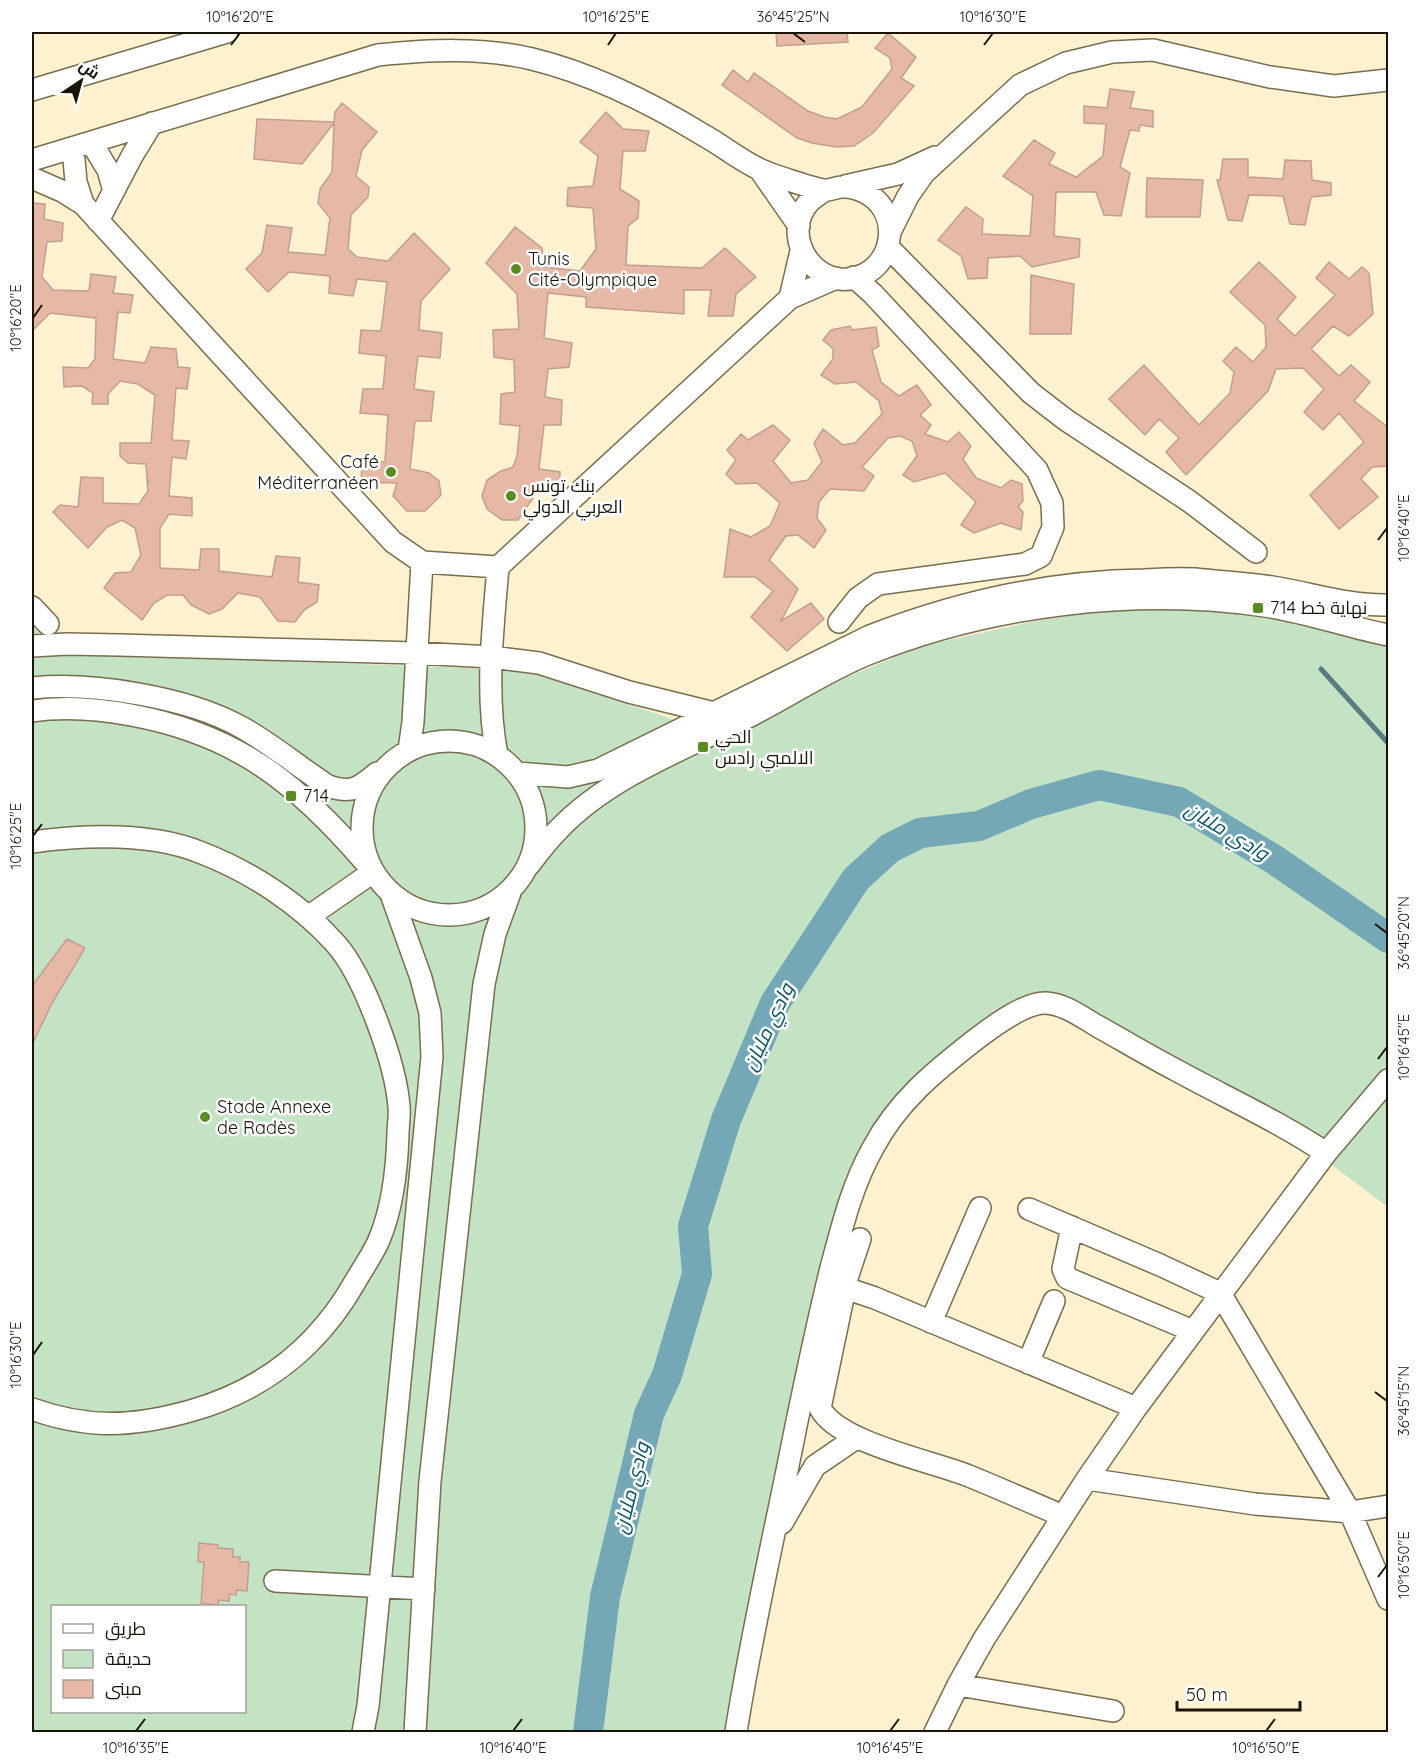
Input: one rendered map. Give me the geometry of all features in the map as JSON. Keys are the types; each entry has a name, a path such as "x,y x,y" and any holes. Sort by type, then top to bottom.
{"street":[{"path":"32,90 227,32"},
{"path":"467,32 479,51"},
{"path":"948,150 898,174 834,189 810,201 801,216 797,234 801,251 812,266 827,276 845,278 862,276 877,265 914,186 924,173 1020,85 1066,63 1112,52 1153,50 1270,77 1334,86 1389,80"},
{"path":"32,160 378,55 411,52 498,52 533,59 576,72 631,94 708,137 760,170 834,189 861,190 876,200 886,214 889,239 1031,393 1066,420 1189,501 1256,552"},
{"path":"98,221 152,123"},
{"path":"82,145 108,170 114,190"},
{"path":"82,145 76,182 83,204"},
{"path":"760,170 799,226"},
{"path":"32,178 64,192 83,204 393,542 422,562 498,567"},
{"path":"790,298 801,251"},
{"path":"497,755 492,727 492,657 498,567 790,298 845,278 873,294 1037,470 1052,503 1053,527 1041,555 1025,564 878,584 858,598 839,622"},
{"path":"409,750 413,722 422,562"},
{"path":"517,773 568,777 598,770 824,658 890,628 966,604 1028,591 1095,582 1191,579 1270,587 1369,605 1389,605"},
{"path":"415,1732 430,1480 484,984 495,934 511,890 528,865 558,830 573,816 632,774 749,717 828,673 867,654 932,632 981,619 1065,605 1117,600 1192,599 1266,606 1389,635"},
{"path":"32,607 48,624"},
{"path":"32,646 67,644 492,657 539,663 630,692 714,713"},
{"path":"32,688 80,686 121,691 199,710 239,726 328,786 337,789 346,790 361,786 409,750 438,741 469,742 497,755 517,773 532,802 537,834 528,865"},
{"path":"32,711 77,709 115,712 190,729 226,744 254,759 287,783 331,823 391,894 413,908 439,915 465,914 490,906 511,890"},
{"path":"372,871 362,844 362,816 369,790 385,768"},
{"path":"32,842 61,838 129,837 200,852 235,868 273,890 308,917 337,945 354,972 370,1005 388,1055 399,1107 393,1191 379,1240 347,1295 324,1326 295,1358 248,1390 210,1406 156,1421 108,1425 80,1423 32,1410"},
{"path":"308,917 372,871"},
{"path":"363,1732 368,1706 432,1057 430,1013 421,978 391,894"},
{"path":"736,1732 821,1308 840,1234 872,1148 888,1122 908,1097 933,1073 987,1031 1011,1016 1045,1003 1069,1010 1174,1070 1273,1120 1326,1153"},
{"path":"935,1732 984,1639 1087,1479 1136,1408 1326,1153 1389,1080"},
{"path":"931,1322 980,1208"},
{"path":"1029,1209 1220,1293 1350,1512 1389,1599"},
{"path":"1072,1227 1063,1269 1067,1278 1193,1331"},
{"path":"860,1239 847,1278 820,1408 830,1422 856,1437 967,1475 1063,1516"},
{"path":"846,1288 1136,1408"},
{"path":"1028,1363 1054,1301"},
{"path":"775,1532 815,1466 856,1437"},
{"path":"1087,1479 1255,1504 1350,1512 1389,1506"},
{"path":"275,1581 424,1589"},
{"path":"958,1685 1113,1711"}],"green space":[{"path":"1192,608 1266,616 1388,646 1388,1207 1332,1165 1074,1004 1009,1009 864,1145 730,1732 32,1732 32,624 59,653 523,670 730,738 821,688 921,646 1035,621 1115,609"}],"building":[{"path":"776,32 847,32 848,42 777,46"},
{"path":"888,33 916,57 901,78 914,86 873,133 854,146 836,147 797,138 722,85 733,70 748,82 754,73 808,111 837,119 862,107 892,69 890,58 875,48"},
{"path":"1110,89 1134,92 1130,108 1153,111 1153,127 1140,125 1139,131 1130,130 1120,167 1130,173 1121,216 1104,215 1096,192 1056,192 1054,236 1080,239 1079,257 1032,267 1020,256 988,258 987,278 968,279 961,256 938,240 966,207 983,219 982,234 1030,236 1033,196 1003,176 1034,140 1055,153 1049,164 1076,177 1103,156 1106,124 1084,123 1084,106 1107,108"},
{"path":"342,103 377,132 362,150 356,176 369,187 368,197 351,215 348,249 357,257 388,261 414,233 450,269 421,301 419,330 442,333 440,358 418,356 414,389 434,392 431,421 415,421 410,469 429,473 439,481 441,495 425,511 407,511 393,496 397,483 361,482 362,462 385,462 388,415 360,413 363,389 383,389 386,356 359,353 361,330 381,331 387,282 357,279 353,296 329,293 330,276 289,272 268,292 246,269 262,253 267,225 292,228 288,252 325,255 330,218 318,203 320,189 332,172 334,123 302,164 254,159 257,119 334,122 335,112"},
{"path":"606,112 623,129 649,131 645,151 623,151 620,189 639,201 638,218 628,226 626,265 702,268 725,248 756,277 736,294 733,316 708,316 711,290 684,290 684,314 586,307 586,297 548,293 544,338 572,343 569,367 548,369 545,397 562,400 561,425 544,425 539,469 560,472 559,488 536,486 533,498 518,520 502,520 487,509 482,496 487,480 513,467 517,456 520,426 500,424 501,394 515,392 514,360 494,357 493,330 519,329 517,294 486,263 515,227 542,248 545,267 580,271 596,249 593,208 567,206 568,188 593,186 598,156 580,142"},
{"path":"1223,159 1248,159 1248,177 1283,179 1285,160 1311,161 1312,180 1331,183 1331,195 1311,197 1305,225 1290,224 1283,196 1249,195 1242,221 1228,220 1217,180 1220,180"},
{"path":"1147,178 1203,180 1200,217 1146,217"},
{"path":"32,203 45,204 44,219 63,223 62,241 47,242 42,277 53,290 89,291 91,274 116,277 113,293 133,295 130,313 118,312 113,359 145,363 151,347 176,349 178,367 190,368 187,389 176,388 172,440 189,441 186,459 172,457 169,496 192,498 192,516 169,514 160,528 160,568 199,570 201,549 219,549 219,571 272,577 276,556 300,558 298,582 319,585 317,602 304,610 295,622 278,621 260,597 238,593 222,609 209,614 191,605 183,595 167,595 154,603 142,620 104,588 115,573 131,572 141,555 135,528 122,520 107,527 88,548 53,512 60,505 78,507 81,477 103,478 103,503 139,504 148,491 146,464 128,463 120,456 120,443 151,443 155,395 138,384 120,381 108,394 108,404 92,404 93,393 82,386 64,387 63,367 88,368 95,359 96,318 50,313 32,331"},
{"path":"1259,262 1296,297 1277,319 1295,336 1335,295 1316,278 1329,262 1349,279 1362,267 1369,273 1373,314 1349,336 1333,326 1311,349 1339,376 1351,365 1370,382 1354,401 1389,428 1389,466 1372,467 1361,479 1378,497 1339,529 1310,495 1364,442 1339,413 1323,430 1304,412 1324,389 1303,368 1276,369 1268,391 1186,475 1166,452 1179,438 1159,419 1145,435 1109,399 1144,365 1199,425 1230,393 1234,372 1223,361 1236,347 1253,362 1266,347 1265,325 1230,292"},
{"path":"1031,275 1074,284 1071,334 1030,334"},
{"path":"850,326 852,330 876,327 879,346 872,350 881,382 899,396 917,385 931,405 920,415 931,425 925,434 948,442 959,432 971,446 963,459 976,478 1001,488 1011,480 1022,484 1023,501 1018,507 1023,512 1021,530 1001,523 974,533 961,525 976,502 945,473 914,482 903,475 917,456 912,441 900,436 888,438 862,467 874,476 864,491 830,489 819,502 817,518 826,530 814,548 798,535 786,536 769,560 798,589 781,621 811,603 824,619 787,651 751,617 773,591 755,577 724,577 730,529 751,537 770,526 780,503 757,483 736,484 726,474 736,460 727,450 741,434 748,440 773,425 790,440 773,461 791,483 808,480 822,462 814,443 823,429 843,445 855,443 882,414 879,401 856,382 835,384 821,375 833,359 833,349 823,340 831,330"},
{"path":"67,939 85,948 52,1003 32,1045 32,986"},
{"path":"199,1543 233,1549 233,1557 240,1557 240,1562 249,1562 247,1591 237,1590 236,1595 229,1594 229,1601 219,1600 218,1605 201,1603 204,1562 198,1562"}],"waterway":[{"path":"1321,669 1388,743"},
{"name":"وادي مليان","path":"588,1732 605,1597 649,1414 667,1375 697,1274 693,1226 726,1120 775,1003 856,879 890,848 920,833 979,826 1031,804 1099,785 1179,802 1275,860 1388,938"}],"place":[{"name":"Tunis Cité-Olympique","path":"516,269"},
{"name":"Café Méditerranéen","path":"391,472"},
{"name":"بنك تونس العربي الدولي","path":"511,496"},
{"name":"نهاية خط 714","path":"1258,608"},
{"name":"الحي الالمبي رادس","path":"703,747"},
{"name":"714","path":"291,796"},
{"name":"Stade Annexe de Radès","path":"205,1117"}]}
